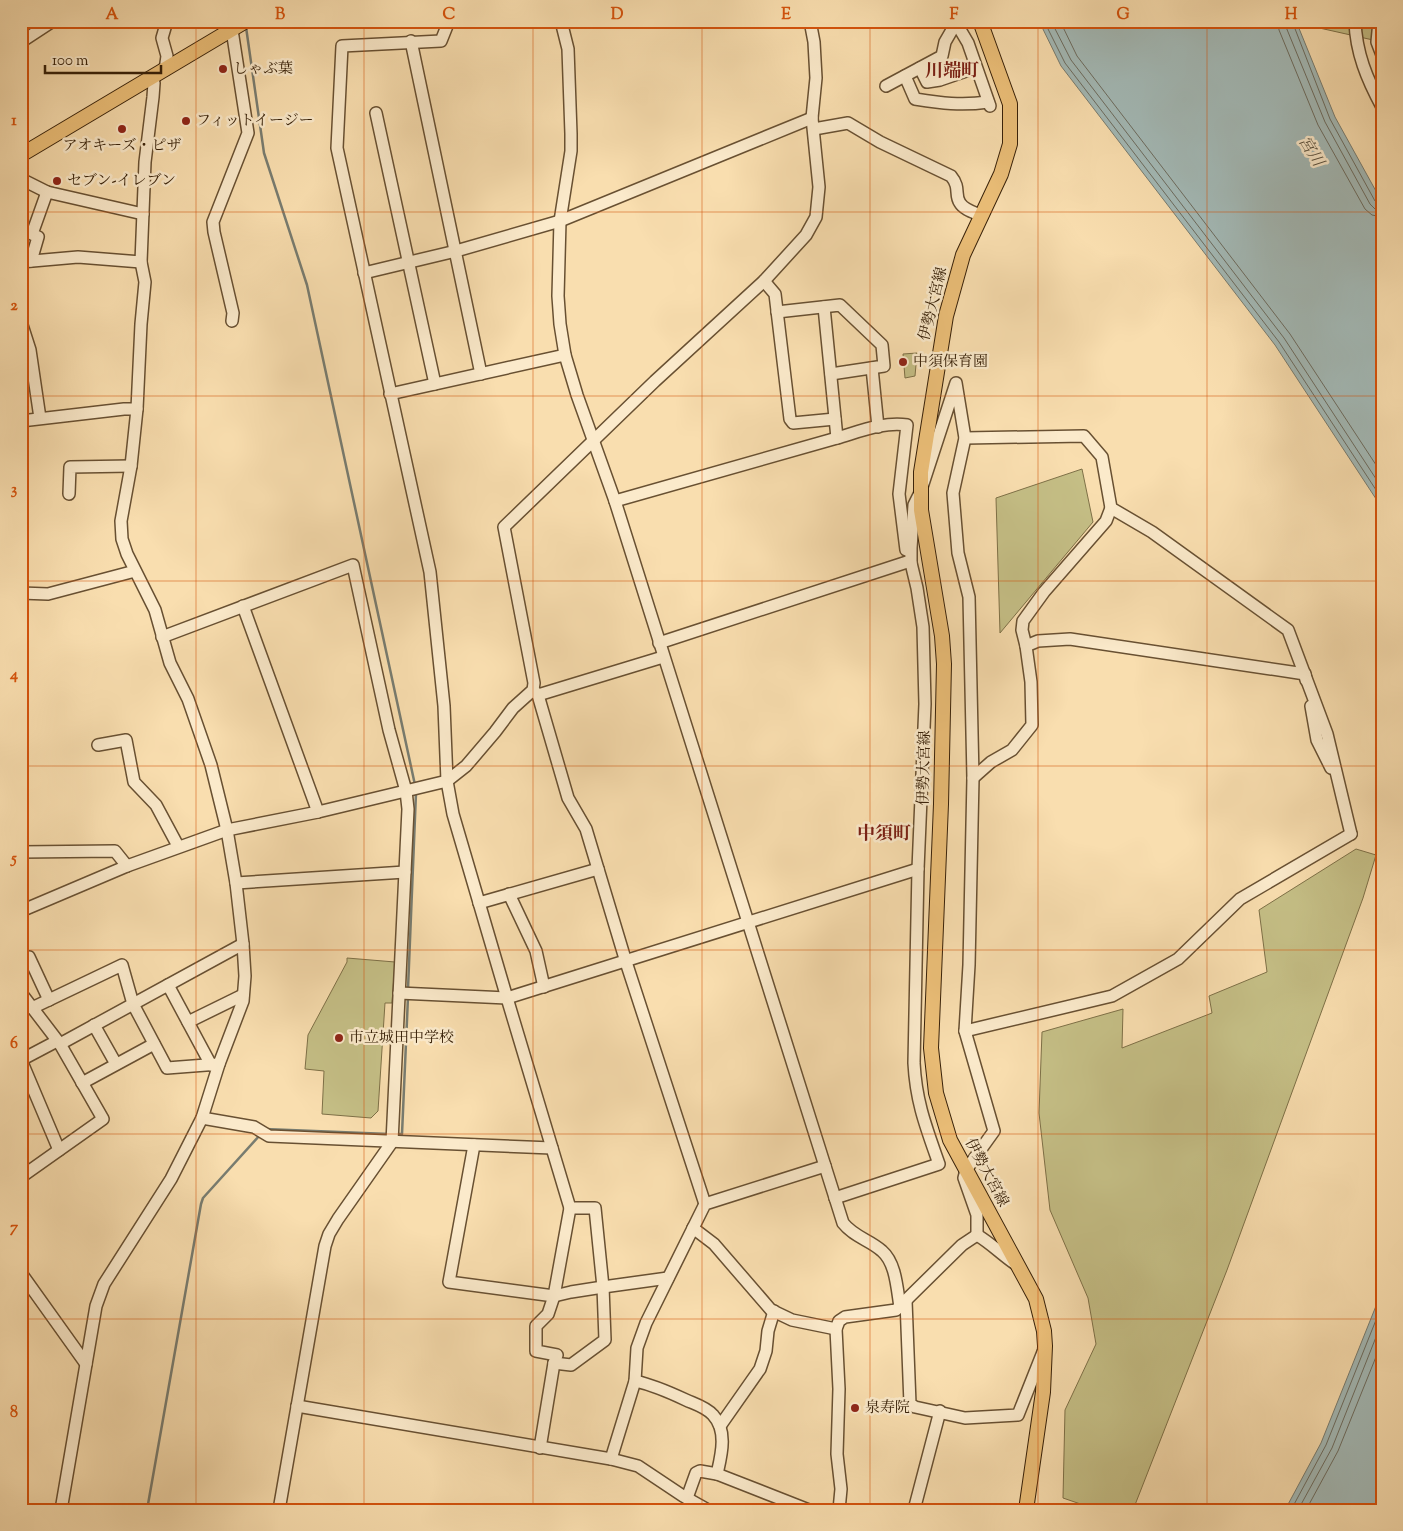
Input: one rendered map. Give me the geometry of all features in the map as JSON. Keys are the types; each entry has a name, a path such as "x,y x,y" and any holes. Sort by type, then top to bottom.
{"main road":[{"name":"伊勢大宮線","path":"980,21 1007,93 1011,116 1010,144 1006,159 964,254 946,316 921,472 921,510 942,636 944,664 941,804 931,1048 936,1093 950,1140 1036,1299 1044,1331 1043,1392 1026,1510"},
{"path":"21,155 238,26"}],"street":[{"path":"21,42 53,21"},
{"path":"165,70 167,56 162,38 167,21"},
{"path":"449,21 440,41 342,46 337,148 430,572 444,706 447,781 453,814 570,1208 554,1296 548,1314 536,1326 536,1350 557,1355 554,1363 540,1448"},
{"path":"561,21 568,49 571,134 571,151 560,221 558,296 565,354 577,395 615,501 843,1223 849,1231 882,1250 890,1262 903,1304 910,1404 915,1407 965,1418 1018,1415 1045,1346"},
{"path":"611,1459 635,1380 637,1348 646,1323 705,1204 626,962 586,829 568,798 536,693 504,527 655,381 764,281 806,235 816,217 820,187 813,124 816,78 814,42 810,21"},
{"path":"1356,21 1356,38 1364,72 1382,107"},
{"path":"1379,21 1377,42 1382,55"},
{"path":"886,86 942,56 945,42 955,22"},
{"path":"905,76 915,99 950,104 989,104 975,68 968,43 955,22"},
{"path":"232,321 234,313 213,222 248,133 238,26"},
{"path":"411,42 482,374"},
{"path":"920,68 927,82 940,80 975,68"},
{"path":"61,1510 96,1306 104,1284 171,1179 202,1118 215,1064 243,1001 243,944 236,883 227,830 206,749 188,699 170,663 155,610 127,554 122,539 121,521 131,466 137,409 145,282 141,262 145,162 154,83 152,78"},
{"path":"376,113 410,262 435,384"},
{"path":"364,273 456,251 560,221 813,124 848,123 880,142 952,176 957,183 959,202 963,207 982,216"},
{"path":"21,178 47,192 143,214"},
{"path":"26,261 38,237 32,234 47,192"},
{"path":"26,261 78,256 141,262"},
{"path":"764,281 775,294 790,419 794,423 835,419"},
{"path":"778,312 840,305 882,345 884,366 831,374"},
{"path":"824,308 837,438"},
{"path":"21,322 30,350 40,418"},
{"path":"390,394 565,354"},
{"path":"872,368 878,428"},
{"path":"909,562 914,505 920,493 956,383 964,438 953,493 958,553 969,597 973,778 969,965 965,1031 994,1130 966,1170 964,1178 977,1215 977,1235"},
{"path":"21,421 137,409"},
{"path":"615,501 837,438 878,428 900,424 907,425 899,494 909,562 917,588 923,627 925,704 918,869 914,1035 915,1080 920,1111 939,1164 835,1198"},
{"path":"964,438 1084,436 1102,457 1111,508 1106,521 1044,592 1024,620 1022,630 1031,682 1032,725 1012,750 991,762 973,778"},
{"path":"69,494 70,467 131,466"},
{"path":"965,1031 1112,996 1178,958 1240,899 1351,834 1348,813 1340,788 1317,740 1305,674 1288,630 1152,532 1111,508"},
{"path":"659,643 909,562"},
{"path":"162,637 353,565 388,730 413,789 408,809 405,872 405,993 392,1138 329,1234 325,1246 279,1510"},
{"path":"21,594 48,594 135,571"},
{"path":"243,606 318,812"},
{"path":"1026,646 1038,641 1070,639 1305,674"},
{"path":"21,911 127,866 178,846 227,830 318,812 447,781 466,766 513,708 536,693 664,657"},
{"path":"98,744 126,740 134,782 156,805 178,846"},
{"path":"21,852 115,851 127,866"},
{"path":"479,903 598,868"},
{"path":"405,993 507,998 918,869"},
{"path":"236,883 405,872"},
{"path":"509,894 536,951 544,987"},
{"path":"58,1150 21,1060 94,1025 243,944"},
{"path":"21,959 29,957 49,1000"},
{"path":"32,1008 122,965 133,1004 166,1068 215,1064"},
{"path":"168,985 188,1022 215,1064"},
{"path":"21,993 58,1042 103,1120 21,1177"},
{"path":"188,1022 243,995"},
{"path":"94,1025 116,1064"},
{"path":"82,1083 154,1044"},
{"path":"202,1118 254,1127 269,1136 392,1138 474,1146 552,1148"},
{"path":"474,1146 449,1282 554,1296 603,1286 668,1278"},
{"path":"705,1204 825,1166"},
{"path":"554,1363 571,1365 605,1340 603,1286 595,1208 570,1208"},
{"path":"693,1228 714,1244 774,1311 792,1320 836,1329"},
{"path":"977,1235 992,1244 1005,1257 1017,1265"},
{"path":"839,1510 841,1489 837,1454 839,1389 836,1329 839,1321 845,1317 896,1310 962,1245 977,1235"},
{"path":"21,1273 86,1364"},
{"path":"720,1426 760,1368 766,1351 768,1331 774,1311"},
{"path":"635,1380 668,1391 705,1408 713,1415 720,1426 722,1451 717,1474"},
{"path":"297,1406 611,1459 638,1466 686,1498 708,1510"},
{"path":"914,1510 940,1412"},
{"path":"686,1498 696,1472 700,1471 717,1474 809,1510"}],"shaded area":[{"path":"1312,21 1372,21 1373,40 1315,27"},
{"path":"917,353 915,376 905,378 903,354"},
{"path":"1082,469 1093,522 1000,633 996,498"},
{"path":"1356,849 1376,855 1363,898 1227,1270 1133,1510 1098,1510 1063,1498 1065,1410 1096,1344 1088,1298 1050,1210 1039,1113 1042,1032 1123,1009 1122,1048 1212,1013 1209,996 1267,972 1259,910"},
{"path":"347,958 395,962 392,1003 385,1003 378,1111 371,1118 322,1114 324,1071 305,1069 308,1035 347,962"}],"water":[{"name":"宮川","path":"1039,21 1296,21 1335,117 1382,202 1382,508 1275,345 1061,66"},
{"path":"1382,1291 1382,1510 1285,1510 1321,1443"}],"waterway":[{"path":"246,27 264,153 307,285 415,785"},
{"path":"408,989 416,793"},
{"path":"397,1134 402,1134 408,997"},
{"path":"265,1129 389,1134"},
{"path":"147,1510 201,1204 203,1198 260,1135"}],"place":[{"name":"しゃぶ葉","path":"223,69"},
{"name":"フィットイージー","path":"186,121"},
{"name":"アオキーズ・ピザ","path":"122,129"},
{"name":"セブン-イレブン","path":"57,181"},
{"name":"中須保育園","path":"903,362"},
{"name":"市立城田中学校","path":"339,1038"},
{"name":"泉寿院","path":"855,1408"}],"district":[{"name":"川端町","path":"952,72"},
{"name":"中須町","path":"884,835"}]}
